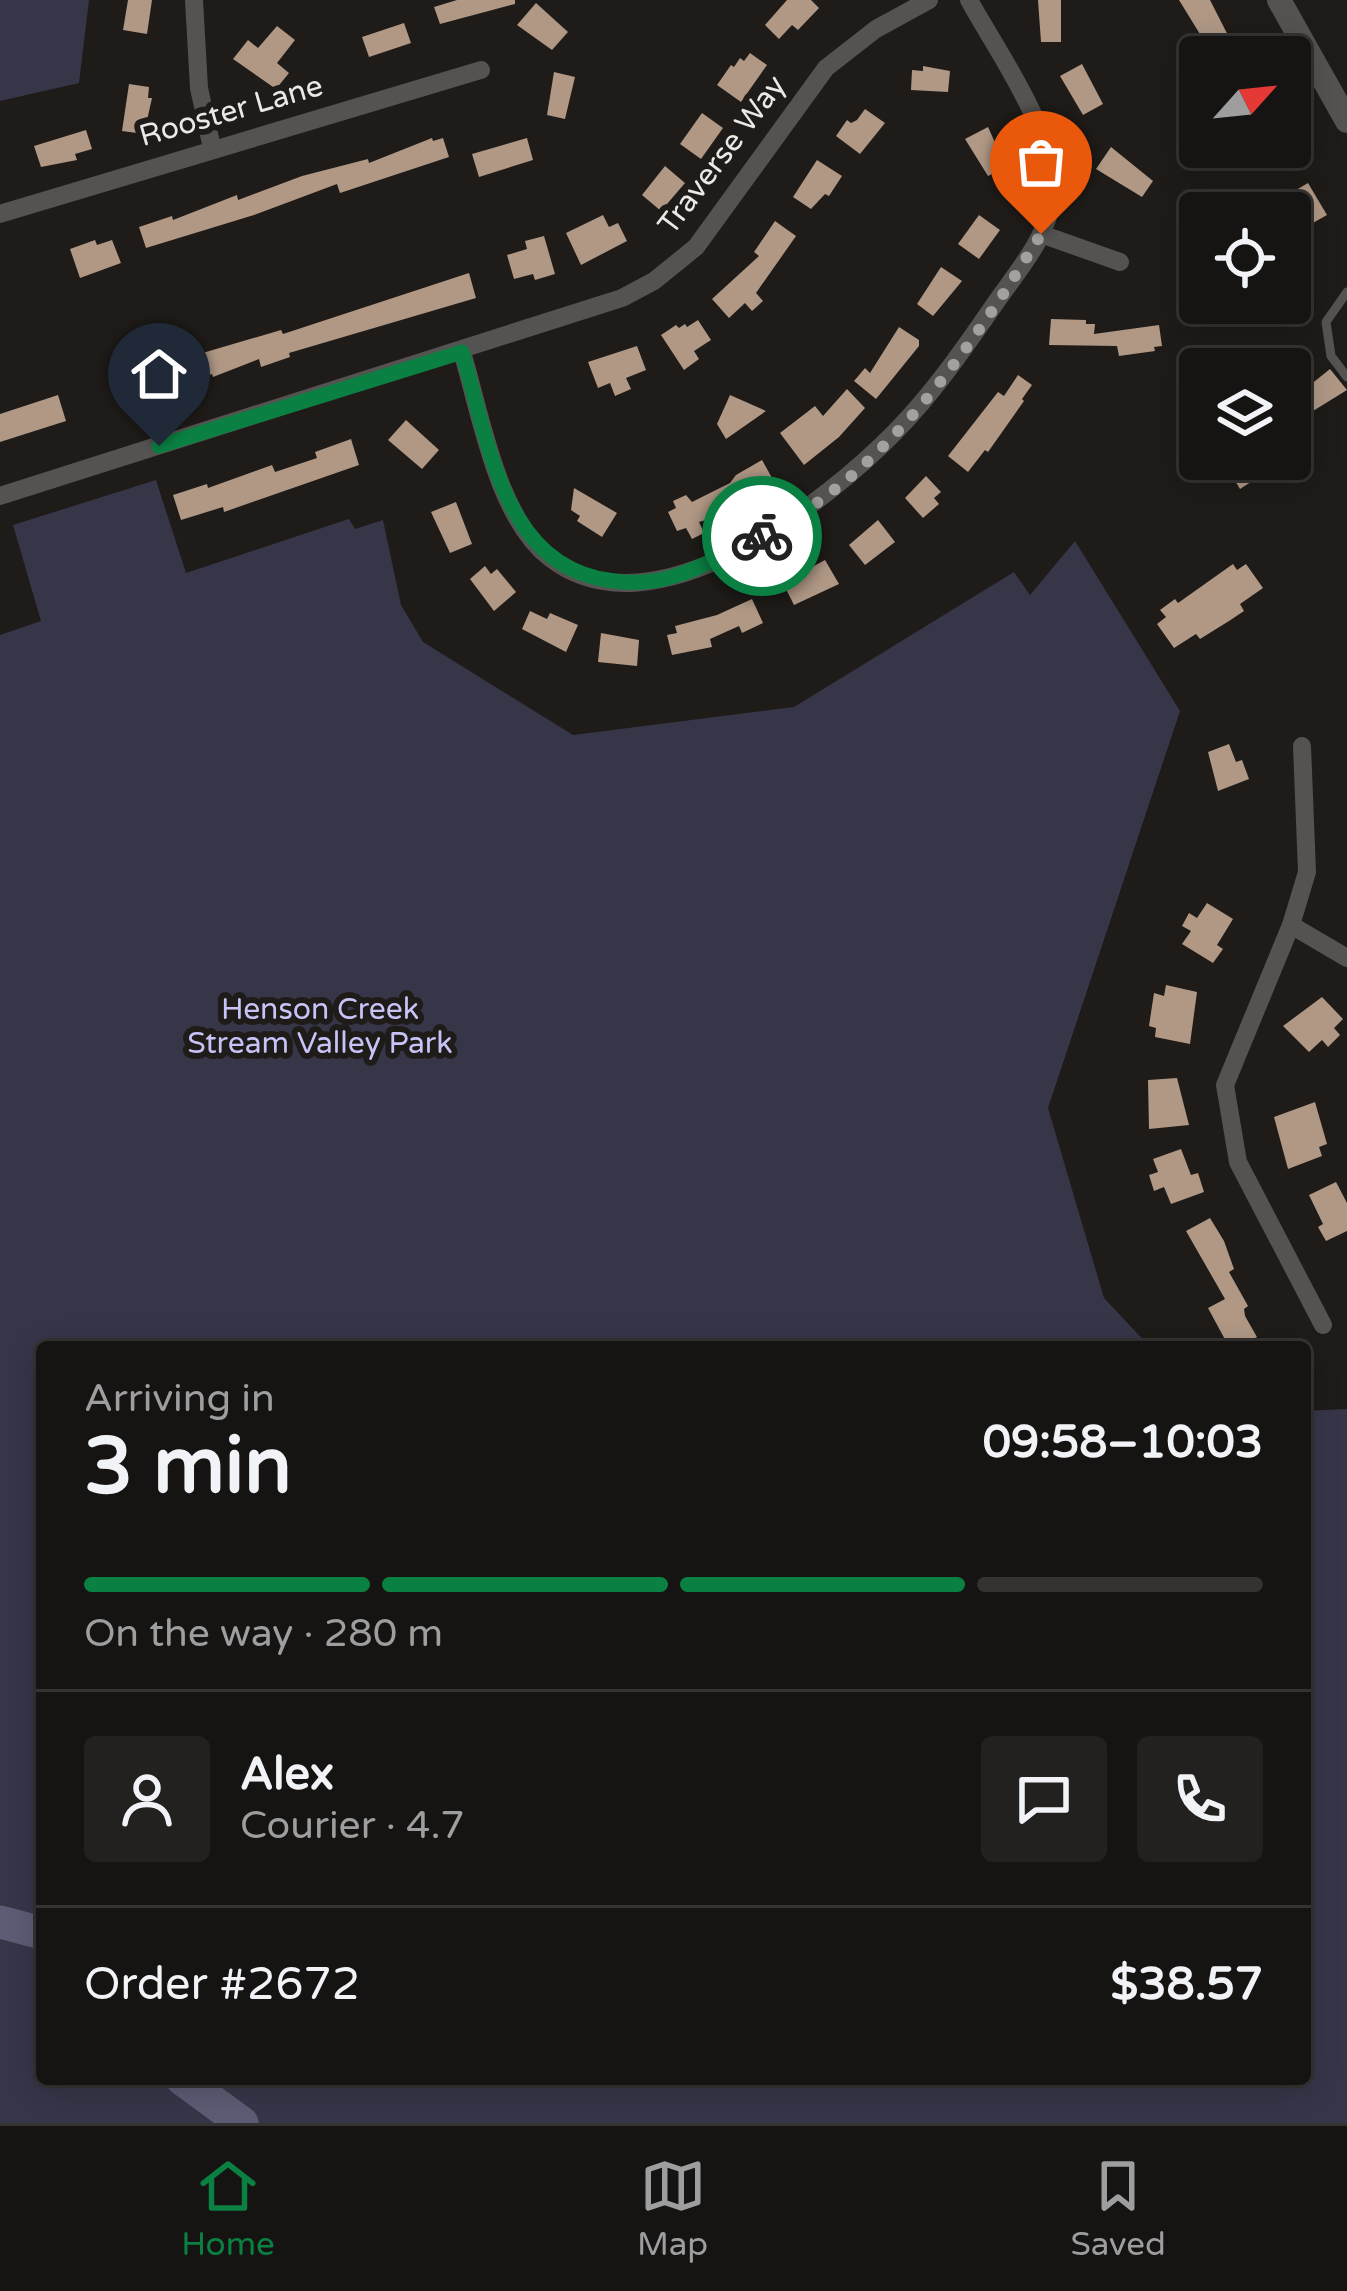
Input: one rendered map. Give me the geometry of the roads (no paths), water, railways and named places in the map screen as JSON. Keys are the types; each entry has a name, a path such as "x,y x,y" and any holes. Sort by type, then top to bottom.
{"street":[{"path":"194,0 199,88 212,148"},
{"name":"Traverse Way","path":"0,496 622,298 696,247 826,68 876,29 929,0"},
{"path":"462,352 502,484 525,533 549,558 581,574 630,583 660,580 702,566 774,530 868,458 938,383 1041,234 1053,193 1044,137 969,0"},
{"path":"1279,0 1347,122"},
{"name":"Rooster Lane","path":"0,214 481,70"},
{"path":"1041,234 1120,262"},
{"path":"1302,746 1306,872 1291,926 1225,1085 1238,1162 1323,1325"},
{"path":"1291,926 1347,958"}],"lane":[{"path":"1347,292 1326,322 1330,356 1347,377"}],"waterway":[{"path":"0,1922 36,1931"},
{"path":"190,2085 242,2123"}],"park label":[{"name":"Henson Creek Stream Valley Park","path":"320,1026"}]}
